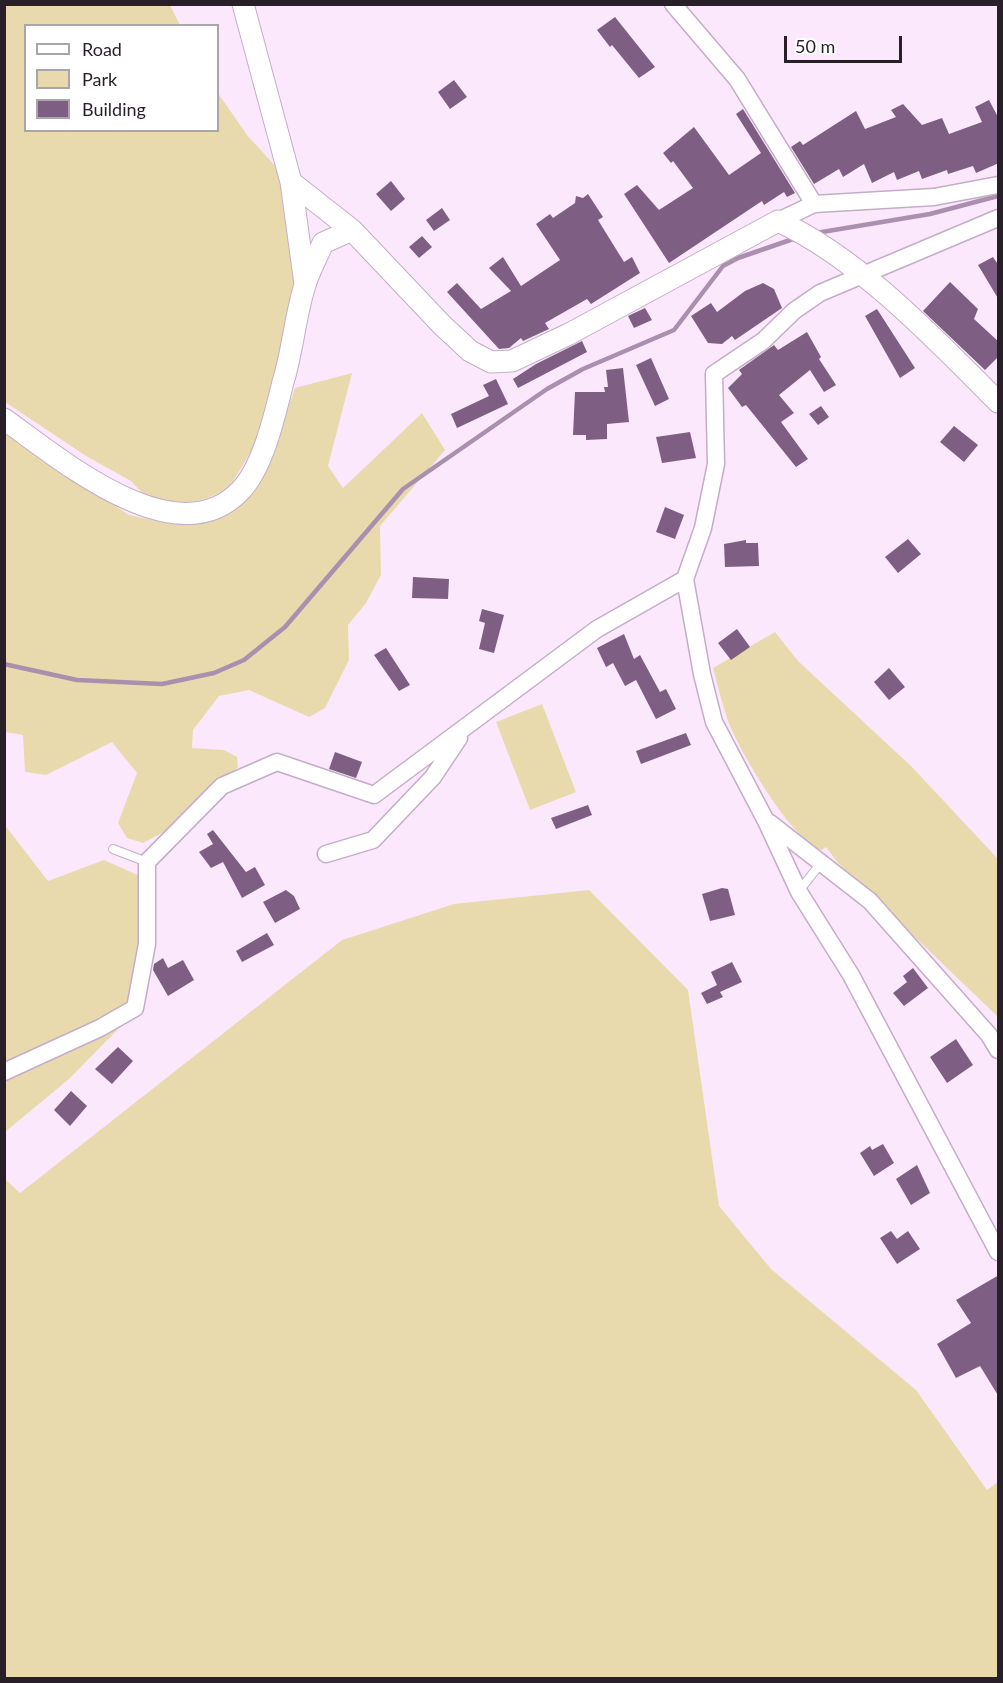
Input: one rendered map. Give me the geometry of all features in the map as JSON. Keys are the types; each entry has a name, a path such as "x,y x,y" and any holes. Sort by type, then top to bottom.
{"street":[{"path":"243,4 291,182 305,284"},
{"path":"674,4 737,79 814,204"},
{"path":"291,182 352,230 442,325 470,351 491,362 512,361 569,334 786,225 814,204 934,197 999,184"},
{"path":"999,218 862,274 812,299 794,311 763,341 714,374 716,464 703,528 685,579 702,674 714,722 741,778 766,821 799,892 851,975 999,1252"},
{"path":"786,225 821,244 862,274 999,402"},
{"path":"4,419 76,470 135,502 166,513 191,515 221,505 240,491 255,468 284,381 305,284 323,243 352,230"},
{"path":"4,1072 100,1028 135,1008 147,944 147,862 222,786 277,762 374,795 464,730 597,628 685,579"},
{"path":"326,854 373,840 433,777 464,730"},
{"path":"766,821 870,901 994,1032 999,1050"}],"lane":[{"path":"113,849 147,862"},
{"path":"799,892 821,863"}],"green space":[{"path":"4,5 170,5 180,24 24,24 24,132 219,132 219,94 247,135 279,170 298,282 256,443 229,488 206,499 182,504 152,503 131,481 86,456 5,402"},
{"path":"352,373 328,466 343,488 422,413 445,450 380,526 381,575 366,603 348,625 349,660 325,708 309,717 249,690 219,696 193,730 192,748 224,750 237,757 238,767 170,829 143,843 127,838 118,823 137,773 112,742 46,775 25,772 23,735 5,732 4,433 129,515 171,524 211,520 254,493 273,452 295,388"},
{"path":"775,632 798,661 912,767 998,859 998,1017 838,863 826,847 822,850 810,844 797,831 782,814 755,773 728,721 713,668"},
{"path":"542,704 576,792 530,810 496,722"},
{"path":"4,824 48,881 104,860 144,878 139,984 129,1018 69,1079 5,1132"},
{"path":"589,890 688,990 719,1206 771,1269 916,1390 987,1490 998,1482 998,1678 5,1678 5,1179 20,1193 342,940 454,904"}],"building":[{"path":"615,17 655,67 639,78 597,30"},
{"path":"454,80 467,97 450,109 438,92"},
{"path":"989,100 999,119 999,163 976,173 973,166 948,174 947,170 922,179 919,171 897,180 894,172 872,183 864,164 843,177 839,169 814,184 791,147 800,141 803,145 856,111 865,129 896,117 891,110 903,104 922,125 942,118 949,134 982,122 975,107"},
{"path":"743,109 795,193 787,197 784,192 764,205 762,201 669,263 624,194 637,185 659,210 693,188 673,161 671,163 663,153 694,127 729,175 761,153 736,114"},
{"path":"391,181 405,199 391,211 376,194"},
{"path":"588,194 603,217 598,220 624,262 632,257 640,273 591,304 587,299 545,323 549,329 523,341 521,338 509,348 499,349 447,292 457,283 481,309 511,291 489,268 503,257 521,286 560,260 536,224 550,214 553,218 575,203 576,196 583,198"},
{"path":"442,208 450,220 434,231 426,220"},
{"path":"422,236 432,247 419,258 409,247"},
{"path":"993,257 999,266 999,300 978,265"},
{"path":"950,282 978,309 974,319 999,342 999,356 985,370 923,311"},
{"path":"763,283 774,289 782,308 735,340 732,336 722,344 708,343 691,316 711,303 717,312 745,291"},
{"path":"645,308 652,320 634,328 628,316"},
{"path":"877,309 915,368 900,378 865,316"},
{"path":"807,332 821,357 819,359 836,385 824,392 810,370 779,395 794,413 781,422 808,459 796,467 746,405 742,407 728,388 742,374 739,370 774,345 778,350"},
{"path":"582,341 587,352 518,388 513,379 536,364"},
{"path":"651,358 669,399 655,406 636,365"},
{"path":"623,368 629,422 607,424 607,439 586,440 586,435 573,435 575,392 605,392 604,387 608,387 606,370"},
{"path":"496,379 508,404 457,428 451,414 489,396 483,385"},
{"path":"821,406 829,417 818,425 809,414"},
{"path":"954,426 978,445 964,462 940,442"},
{"path":"690,432 696,458 662,463 656,437"},
{"path":"665,507 684,515 675,539 656,532"},
{"path":"908,539 921,554 898,573 885,557"},
{"path":"746,540 746,543 758,543 759,566 725,567 724,544"},
{"path":"413,577 449,579 448,599 412,598"},
{"path":"482,609 504,615 494,653 479,649 485,623 479,621"},
{"path":"737,629 750,647 731,660 718,643"},
{"path":"624,634 634,659 640,655 660,692 666,689 676,709 656,719 636,680 625,686 613,663 606,667 597,648"},
{"path":"386,648 410,685 399,691 374,655"},
{"path":"889,668 905,687 889,700 874,682"},
{"path":"686,733 691,745 641,764 636,751"},
{"path":"335,752 362,762 356,778 329,769"},
{"path":"588,805 592,815 556,829 551,818"},
{"path":"213,830 246,872 255,867 265,885 242,898 223,862 211,868 199,852 213,844 207,834"},
{"path":"722,888 728,889 735,915 710,921 702,894"},
{"path":"286,890 294,896 300,909 275,923 263,902"},
{"path":"267,933 274,945 242,962 236,951"},
{"path":"163,958 168,968 183,960 194,980 168,996 153,970 154,964"},
{"path":"732,962 742,982 720,992 723,997 707,1004 701,993 717,985 711,972"},
{"path":"913,968 928,988 904,1006 893,993 907,982 903,976"},
{"path":"956,1039 973,1065 947,1083 930,1057"},
{"path":"118,1047 133,1061 112,1084 95,1069"},
{"path":"71,1091 87,1106 70,1126 54,1110"},
{"path":"883,1144 894,1163 874,1176 860,1153 870,1146 872,1150"},
{"path":"917,1165 930,1193 911,1205 896,1179"},
{"path":"891,1231 897,1239 908,1231 920,1249 897,1264 880,1238"},
{"path":"999,1275 999,1397 980,1366 956,1378 937,1344 971,1323 956,1300"}],"waterway":[{"path":"816,233 930,214 998,196"},
{"path":"4,664 77,680 162,684 214,673 244,660 285,627 403,489 547,389 583,369 674,330 723,266 738,258 796,238"}]}
